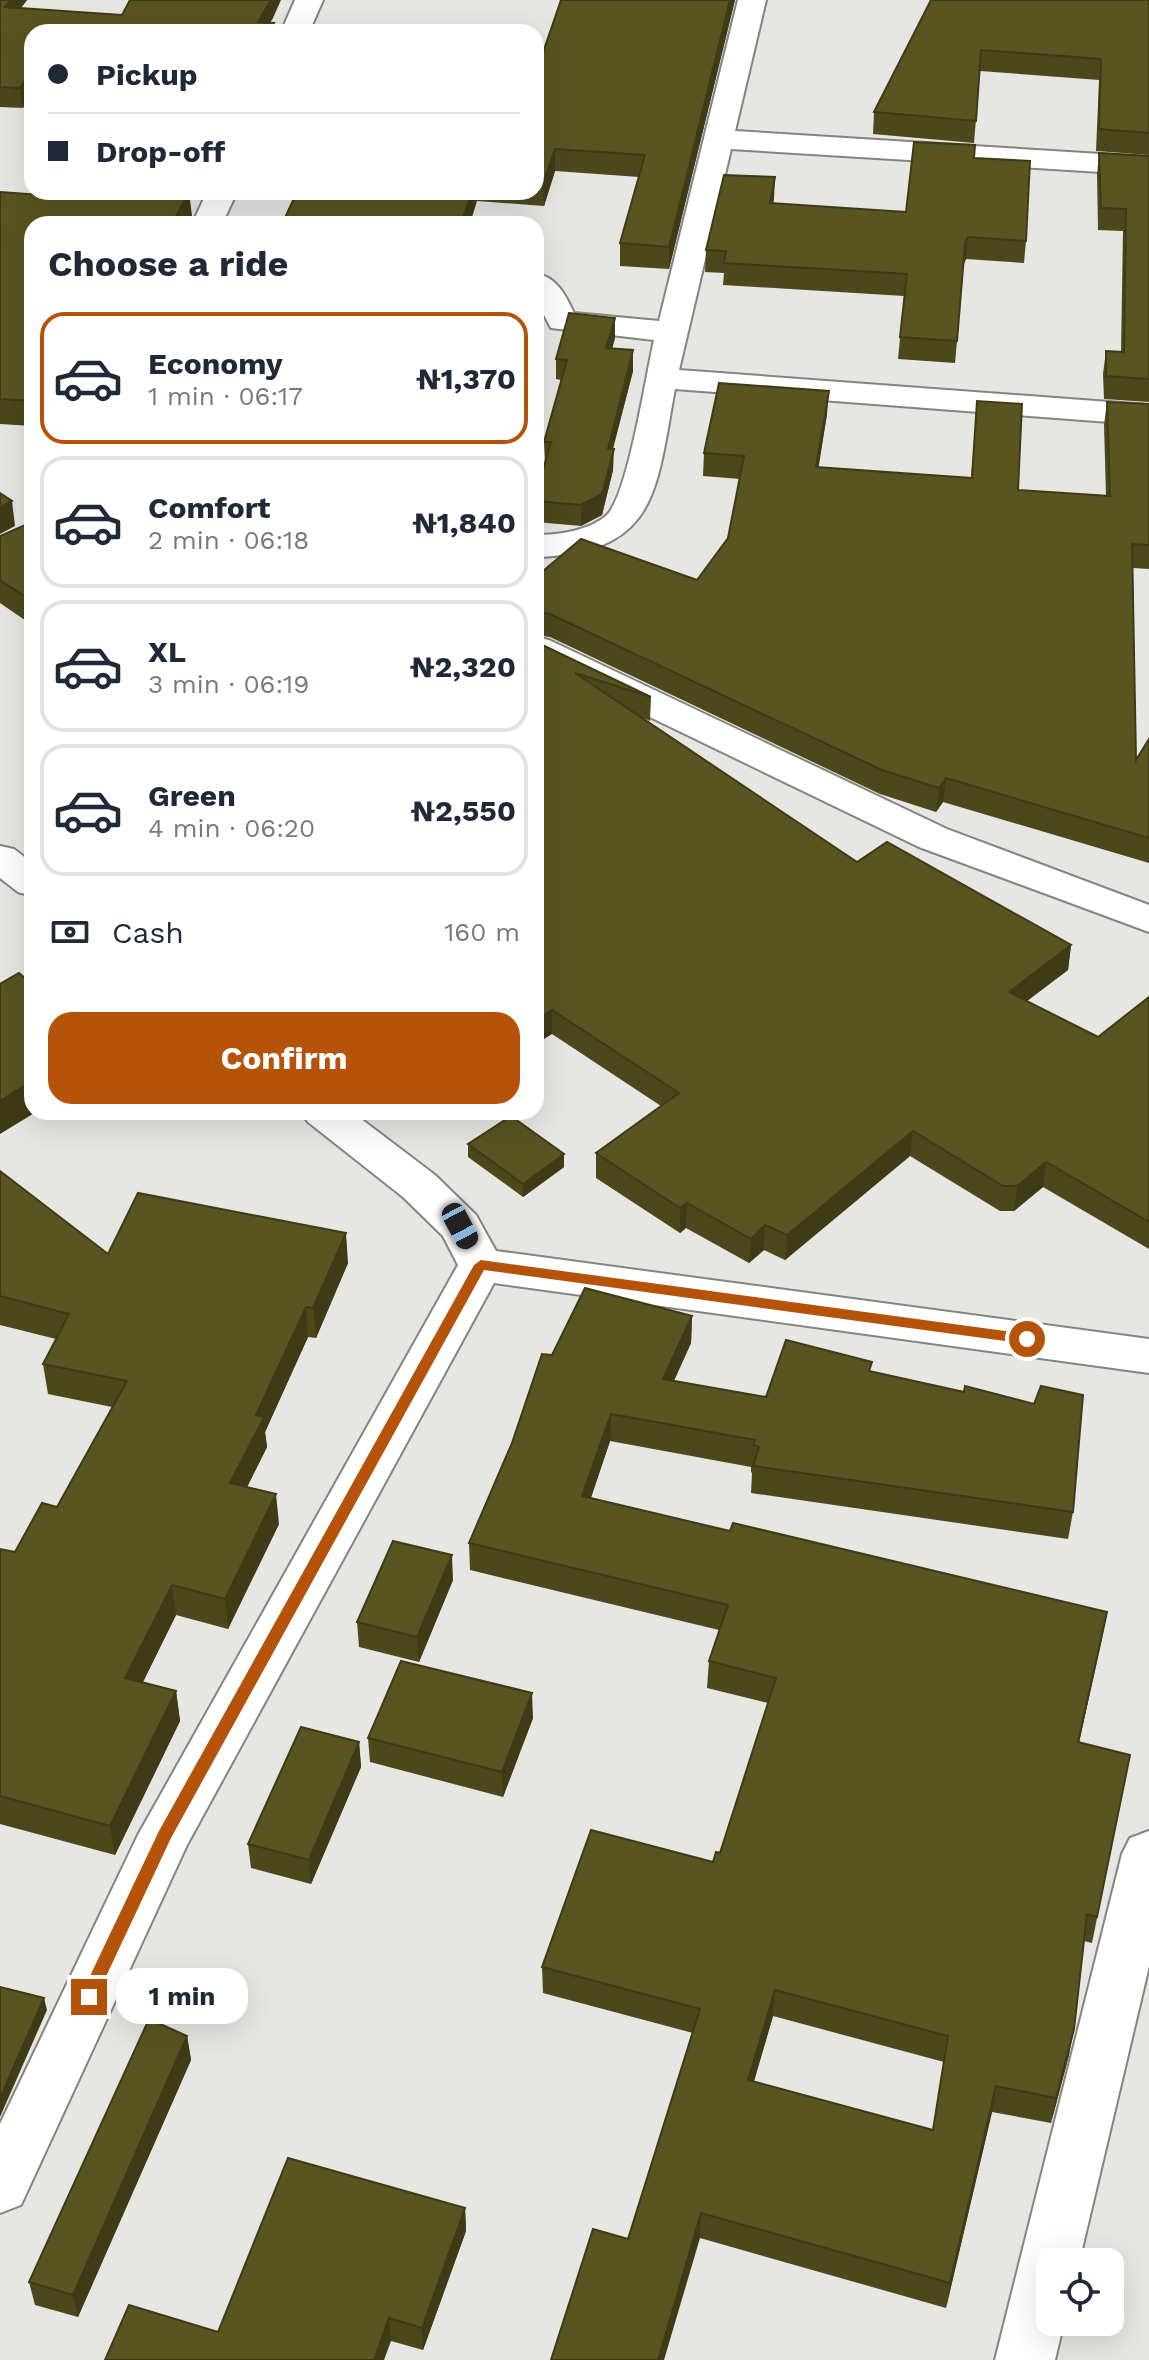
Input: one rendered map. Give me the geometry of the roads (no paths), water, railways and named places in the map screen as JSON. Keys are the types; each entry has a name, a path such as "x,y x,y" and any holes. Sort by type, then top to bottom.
{"street":[{"path":"298,24 309,0"},
{"path":"544,546 573,545 621,521 639,486 661,378 752,0"},
{"path":"719,139 1149,166"},
{"path":"544,289 562,321 672,332"},
{"path":"661,378 1149,415"},
{"path":"544,652 933,838 1149,919"},
{"path":"0,858 24,877"},
{"path":"333,1120 419,1186 460,1226 481,1265"},
{"path":"481,1265 1149,1356"},
{"path":"0,2186 165,1835 481,1265"},
{"path":"1025,2360 1149,1854"}]}
